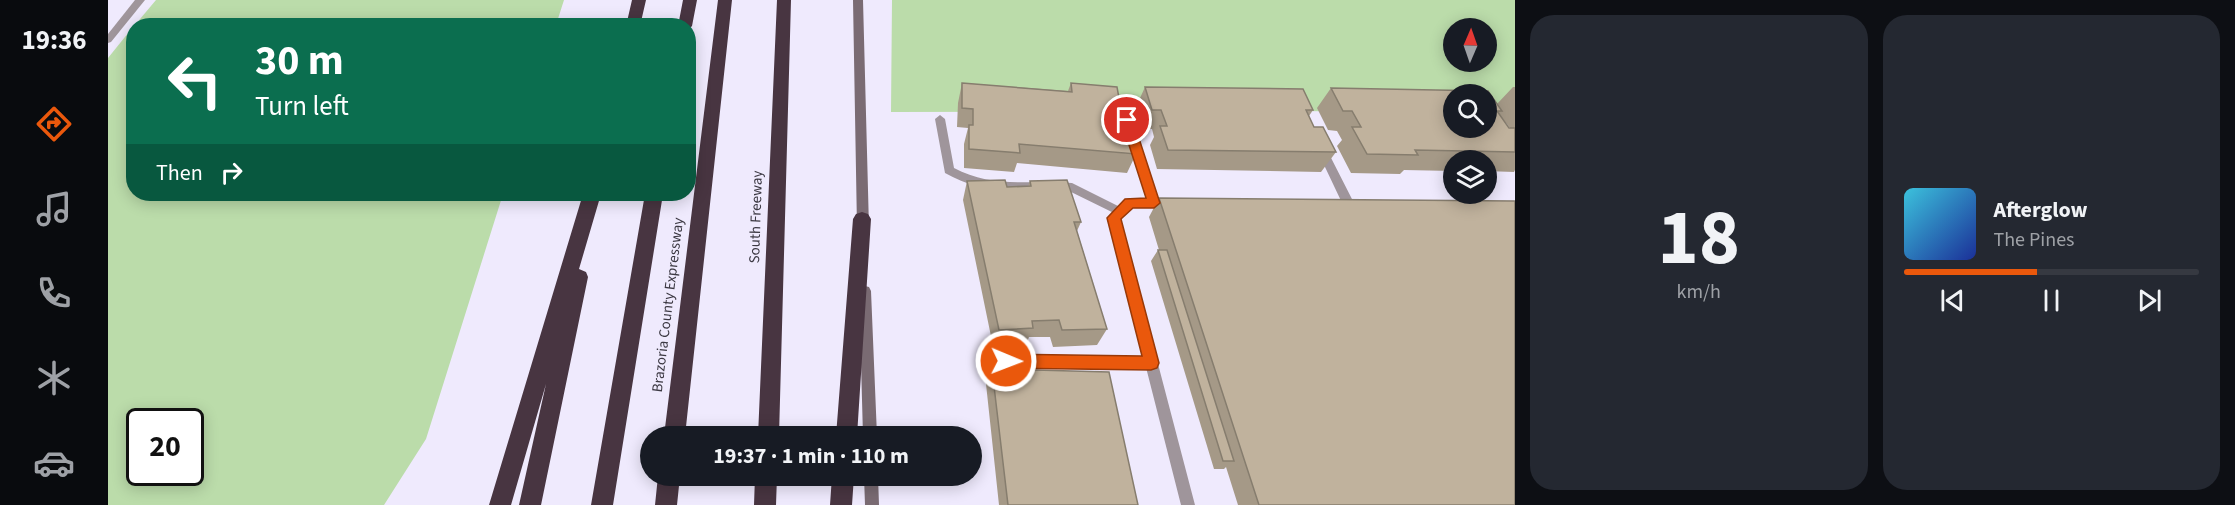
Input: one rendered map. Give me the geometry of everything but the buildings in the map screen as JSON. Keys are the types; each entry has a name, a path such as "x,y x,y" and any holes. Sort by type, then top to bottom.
{"highway":[{"path":"635,18 639,0"},
{"path":"687,18 690,0"},
{"name":"Brazoria County Expressway","path":"675,426 726,0"},
{"name":"South Freeway","path":"768,426 784,0"},
{"path":"500,505 592,201"},
{"path":"530,505 593,201"},
{"name":"Brazoria County Expressway","path":"603,505 653,201"},
{"path":"847,426 862,219"},
{"path":"666,505 668,486"},
{"path":"765,505 766,486"},
{"path":"842,505 843,486"}],"main road":[{"path":"858,0 862,219 870,426"},
{"path":"871,486 872,505"}],"street":[{"path":"108,40 140,0"},
{"path":"940,119 949,170 967,182 1003,187 1068,186 1120,212"},
{"path":"1127,120 1154,203"},
{"path":"1317,141 1349,205"},
{"path":"1188,203 1130,202 1114,218 1188,505"},
{"path":"1006,361 1151,363"}],"green space":[{"path":"156,0 564,0 558,18 141,18"},
{"path":"892,0 1515,0 1515,111 1497,111 1497,84 1443,84 1443,111 891,112"},
{"path":"126,36 126,201 501,201 426,439 384,505 108,505 108,58"}],"route":[{"path":"1006,361 1151,363 1114,218 1130,202 1154,203 1127,120"}]}
